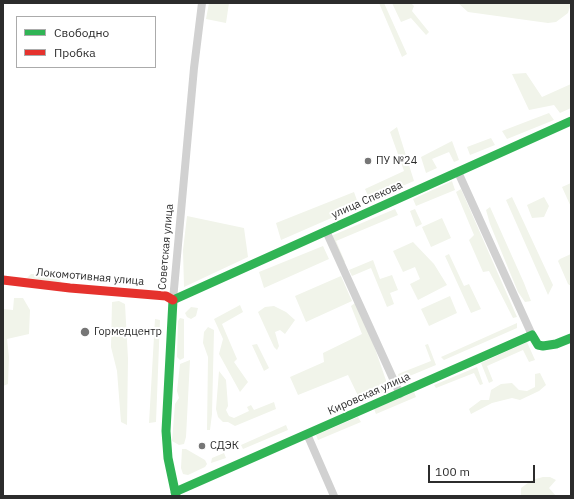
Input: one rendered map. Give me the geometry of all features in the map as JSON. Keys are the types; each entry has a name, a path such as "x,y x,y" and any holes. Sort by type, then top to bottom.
{"main road":[{"name":"улица Спекова","path":"173,300 571,121"},
{"name":"Локомотивная улица","path":"3,280 70,288 166,296 173,300"},
{"name":"Советская улица","path":"173,300 166,431 168,458 176,494"},
{"path":"532,335 538,345 543,346 556,344 571,338"},
{"name":"Кировская улица","path":"176,494 307,434 532,335"}],"street":[{"name":"Советская улица","path":"173,300 194,68 202,3"},
{"path":"458,172 532,335"},
{"path":"326,231 400,394"},
{"path":"307,434 334,496"}],"shaded area":[{"path":"209,3 229,3 226,23 206,19"},
{"path":"379,3 384,3 407,54 402,57"},
{"path":"392,3 411,3 414,6 412,11 429,32 426,35 411,18 401,22"},
{"path":"458,3 571,3 568,13 556,22 548,23 468,12"},
{"path":"526,73 542,97 571,84 571,108 560,113 554,105 529,110 512,74"},
{"path":"549,113 554,120 507,139 502,131"},
{"path":"397,127 414,181 370,200 365,189 404,171 390,132"},
{"path":"491,138 495,145 470,155 467,147"},
{"path":"452,141 459,160 454,162 449,152 432,159 437,168 426,173 421,157"},
{"path":"452,181 455,190 416,206 413,199"},
{"path":"571,183 571,207 562,187"},
{"path":"461,189 517,317 513,318 489,271 483,272 469,240 474,235 456,192"},
{"path":"354,192 359,206 281,240 276,223"},
{"path":"512,197 553,285 548,295 506,200"},
{"path":"544,197 549,206 544,217 532,218 527,205"},
{"path":"490,207 531,301 525,302 518,292 490,224 486,210"},
{"path":"395,209 398,215 336,241 345,262 342,263 331,236"},
{"path":"415,209 422,224 416,227 410,211"},
{"path":"187,216 244,228 248,257 184,287 183,250"},
{"path":"442,218 451,238 431,247 422,227"},
{"path":"413,242 434,264 447,285 418,300 410,284 420,279 415,267 403,272 393,251"},
{"path":"323,246 329,259 264,288 259,272"},
{"path":"449,254 464,286 469,284 481,309 471,313 445,256"},
{"path":"571,254 571,286 568,284 558,261"},
{"path":"373,260 380,279 392,275 398,290 390,293 394,304 387,307 371,268 352,276 349,270"},
{"path":"31,274 55,275 62,283 27,278"},
{"path":"341,276 352,301 306,322 295,296"},
{"path":"450,296 457,313 429,326 421,309"},
{"path":"14,298 23,298 30,310 29,334 7,339 9,357 8,384 3,386 3,309 13,310"},
{"path":"119,301 125,304 128,359 127,425 121,422 117,371 111,347 112,302"},
{"path":"355,303 372,340 389,389 361,402 348,375 298,395 290,377 324,362 323,353 362,334 351,306"},
{"path":"240,305 243,312 222,324 237,359 234,362 248,382 240,392 219,354 223,339 214,319"},
{"path":"274,306 286,312 295,320 285,334 280,330 275,332 279,346 277,350 274,347 258,312 265,307"},
{"path":"191,307 198,308 196,316 191,319 187,317 185,313"},
{"path":"180,318 184,319 184,358 180,360 177,357 178,321"},
{"path":"155,319 160,320 156,422 149,423"},
{"path":"517,323 517,328 444,360 441,357"},
{"path":"208,327 214,330 212,414 210,430 207,430 208,357 203,343 204,332"},
{"path":"527,342 535,360 529,362 523,350 487,366 493,381 489,383 481,363"},
{"path":"257,344 269,368 264,371 252,345"},
{"path":"428,344 436,365 400,380 398,374 431,361 425,345"},
{"path":"190,360 186,437 184,444 179,445 172,441 175,404 179,398 177,391 180,364"},
{"path":"477,367 483,384 480,385 474,373 436,388 434,385"},
{"path":"219,371 226,380 228,406 226,410 229,416 234,418 249,411 247,407 251,405 254,410 274,402 276,409 235,426 228,422 223,422 218,417 216,409"},
{"path":"540,373 546,385 539,391 520,400 512,398 492,403 471,414 469,409 481,400 489,400 491,390 501,384 512,383 519,390 527,391 535,387 535,374"},
{"path":"414,392 416,397 376,414 374,409"},
{"path":"358,417 361,422 318,440 316,435"},
{"path":"286,425 288,430 243,449 241,445"},
{"path":"182,449 186,449 205,460 207,464 205,467 188,475 183,474 181,468"},
{"path":"224,453 226,458 211,463 212,458"},
{"path":"550,477 556,480 549,488 556,496 521,496 521,488 532,480"}],"traffic: fast":[{"path":"173,300 571,121"},
{"path":"173,300 166,431 168,458 176,496"},
{"path":"175,492 532,335 538,345 543,346 556,344 571,338"}],"traffic: jam":[{"path":"3,280 70,288 166,296 173,300"}],"place":[{"name":"ПУ №24","path":"368,161"},
{"name":"Гормедцентр","path":"85,332"},
{"name":"СДЭК","path":"202,446"}]}
